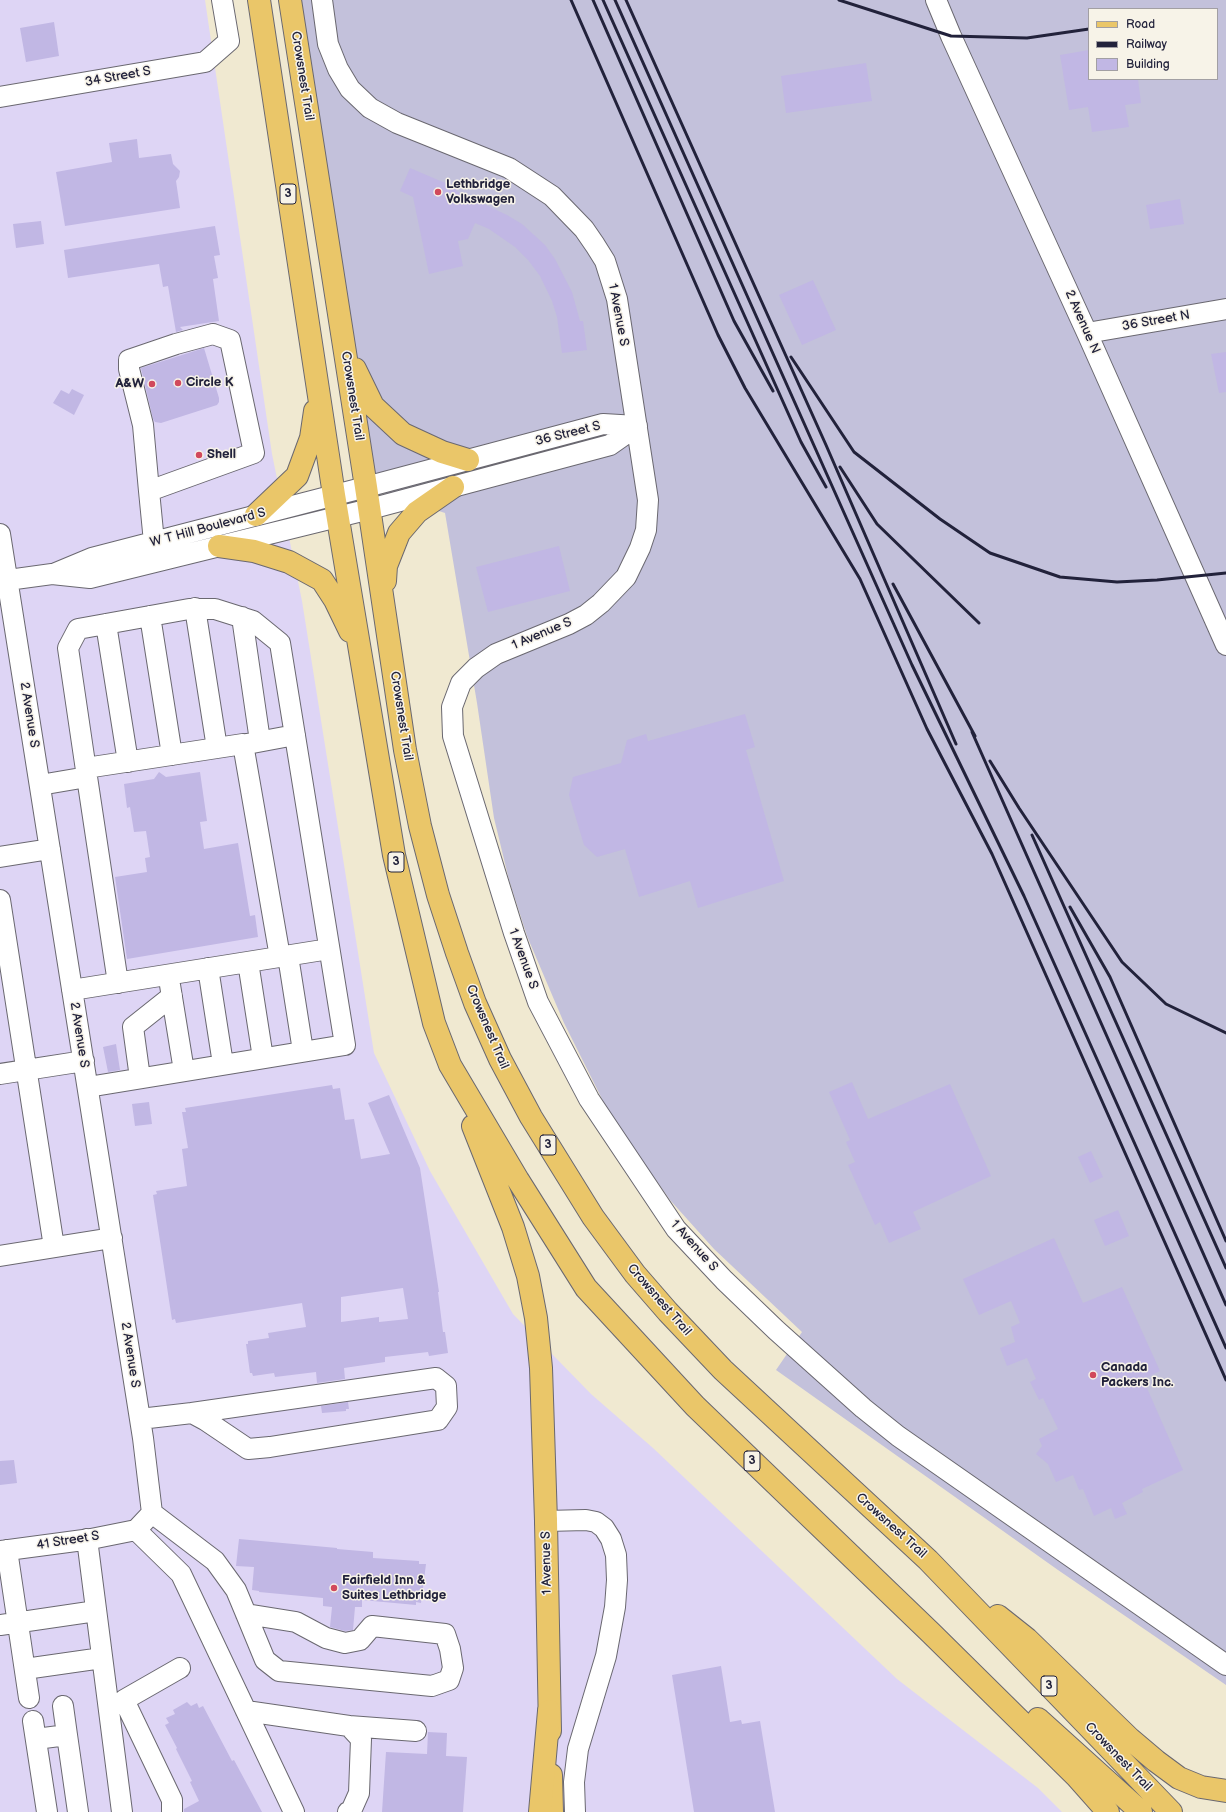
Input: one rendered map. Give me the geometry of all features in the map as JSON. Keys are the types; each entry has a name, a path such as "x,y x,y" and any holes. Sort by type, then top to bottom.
{"main road":[{"name":"3","path":"259,0 334,495 394,855 434,1023 450,1065 518,1180 586,1288 695,1406 931,1633 1077,1778 1108,1812"},
{"name":"Crowsnest Trail","path":"290,0 411,781 420,826 438,895 475,1003 500,1059 531,1116 593,1217 635,1274 668,1312 723,1370 928,1560 1171,1812"},
{"path":"341,324 357,375 374,406 403,434 442,452 468,460"},
{"path":"256,515 297,476 311,438 318,388"},
{"path":"384,608 386,566 399,533 417,512 453,487"},
{"path":"219,546 254,551 289,562 322,580 335,600 361,654"},
{"path":"450,1065 513,1227 528,1276 536,1318 541,1368 546,1521"},
{"name":"1 Avenue S","path":"546,1521 552,1812"},
{"path":"928,1560 1027,1639 1130,1739 1156,1761 1179,1778 1201,1787 1226,1791"},
{"path":"931,1633 1042,1722 1141,1812"},
{"path":"540,1812 549,1711"}],"street":[{"name":"34 Street S","path":"0,97 205,62 229,41 222,0"},
{"name":"1 Avenue S","path":"322,0 328,44 338,69 350,88 370,108 397,123 509,168 552,196 584,229 605,261 617,299 648,500 646,530 640,548 626,577 600,603 586,614 569,624 496,654 476,668 461,683 452,707 452,736 491,865 538,1002 589,1099 676,1229 724,1280 776,1330 863,1408 898,1436 1226,1665"},
{"name":"2 Avenue N","path":"936,0 1226,645"},
{"name":"36 Street N","path":"1087,333 1226,309"},
{"path":"149,491 254,453 230,340 213,334 176,344 130,360 129,369 143,425 149,491 154,542"},
{"name":"36 Street S","path":"366,487 603,424 637,426"},
{"name":"36 Street S","path":"370,510 610,445 637,426"},
{"name":"W T Hill Boulevard S","path":"52,574 92,558 366,487"},
{"name":"W T Hill Boulevard S","path":"4,580 52,574 90,578 370,510"},
{"name":"2 Avenue S","path":"0,534 4,580 40,785 88,1086 140,1419 152,1513"},
{"path":"196,608 217,748"},
{"path":"88,1086 345,1045 280,643 253,621 215,608 196,608 78,629 68,648 118,983"},
{"path":"150,616 172,755"},
{"path":"242,617 252,743 284,956 303,1051"},
{"path":"106,624 128,762"},
{"path":"40,785 128,762 295,735"},
{"path":"0,857 50,849"},
{"path":"0,900 54,1247"},
{"path":"72,990 329,949"},
{"path":"248,962 264,1058"},
{"path":"208,968 223,1064"},
{"path":"168,975 184,1071"},
{"path":"140,1078 133,1027 172,996"},
{"path":"0,1074 84,1061"},
{"path":"0,1256 112,1238"},
{"path":"140,1419 436,1378 446,1386 447,1407 438,1420 270,1447 248,1449 192,1413"},
{"path":"246,1614 296,1622 326,1638 345,1643 360,1640 372,1626 445,1634 450,1650 453,1668 449,1680 432,1686 279,1671 265,1660 236,1590 215,1561 152,1513 136,1530 181,1574 294,1812"},
{"name":"1 Avenue S","path":"546,1521 586,1520 596,1522 604,1528 611,1538 616,1555 617,1580 614,1613 606,1656 578,1750 574,1782 575,1812"},
{"name":"41 Street S","path":"4,1551 136,1530"},
{"path":"87,1539 102,1658 116,1701 172,1800 172,1812"},
{"path":"4,1551 9,1624 25,1669 29,1698"},
{"path":"9,1624 96,1611"},
{"path":"25,1669 102,1658"},
{"path":"116,1701 180,1668"},
{"path":"116,1701 122,1812"},
{"path":"63,1706 78,1812"},
{"path":"246,1711 349,1726 416,1731"},
{"path":"348,1812 351,1811 359,1793 361,1739 349,1726"},
{"path":"47,1812 34,1730 67,1735"}],"shaded area":[{"path":"0,0 205,0 272,454 302,601 374,1053 430,1171 513,1314 591,1394 653,1448 897,1679 1038,1788 1062,1812 0,1812"},
{"path":"290,0 1226,0 1226,1685 1058,1570 776,1370 802,1332 714,1249 670,1200 609,1113 564,1023 527,936 509,880 494,818 477,703 445,513 366,487"}],"building":[{"path":"54,22 59,56 26,62 20,28"},
{"path":"1088,50 1088,80 1138,80 1141,103 1125,105 1129,127 1092,132 1088,107 1069,110 1060,55"},
{"path":"866,63 872,101 786,113 781,76"},
{"path":"137,139 139,158 171,154 173,164 180,171 179,177 176,181 180,208 65,226 56,172 112,162 109,143"},
{"path":"410,168 457,188 456,191 507,215 522,224 545,245 555,259 572,292 580,321 583,321 587,350 562,353 557,317 552,301 540,276 528,260 515,247 489,229 475,223 468,239 458,241 463,266 429,274 413,197 400,191"},
{"path":"1180,199 1184,224 1150,229 1146,205"},
{"path":"41,221 44,244 16,248 13,224"},
{"path":"215,226 220,255 214,256 218,278 213,279 219,321 180,327 183,330 176,332 168,286 163,287 159,264 68,278 64,250"},
{"path":"813,280 836,330 802,345 779,295"},
{"name":"Circle K","path":"204,348 219,402 217,405 161,423 155,422 141,368"},
{"path":"1226,352 1226,392 1219,393 1211,354"},
{"path":"72,389 84,395 74,415 53,403 61,390 69,394"},
{"path":"559,546 570,591 488,612 476,567"},
{"path":"745,714 755,747 746,750 784,881 698,908 690,881 639,897 625,849 597,857 584,845 569,795 573,777 621,763 627,740 646,734 648,741"},
{"path":"159,772 166,777 200,772 207,821 200,822 204,849 238,843 250,916 255,915 258,937 127,959 115,877 147,872 145,858 150,857 146,831 134,832 130,807 127,808 124,784 154,779"},
{"path":"116,1044 120,1070 108,1072 103,1047"},
{"path":"852,1082 868,1119 950,1084 991,1176 913,1212 921,1229 889,1243 880,1222 875,1225 848,1165 855,1162 846,1142 850,1140 829,1092"},
{"path":"332,1085 333,1089 340,1088 345,1120 354,1119 361,1159 390,1154 368,1103 389,1095 420,1168 439,1292 443,1332 445,1332 448,1353 429,1356 428,1352 385,1357 385,1362 344,1368 345,1379 317,1383 316,1372 275,1377 274,1373 253,1376 252,1373 250,1373 246,1344 248,1344 248,1341 269,1338 268,1333 306,1327 302,1303 176,1323 175,1319 172,1320 153,1195 157,1194 156,1191 187,1186 182,1149 188,1148 182,1112 186,1112 185,1108","holes":["403,1288 408,1319 379,1322 379,1317 341,1322 341,1297"]},
{"path":"149,1102 152,1124 135,1126 132,1104"},
{"path":"1091,1151 1103,1177 1090,1183 1078,1157"},
{"path":"1118,1210 1129,1236 1105,1246 1094,1220"},
{"name":"Canada Packers Inc.","path":"1054,1238 1083,1303 1122,1287 1160,1371 1143,1379 1183,1470 1142,1489 1143,1492 1122,1503 1127,1514 1115,1519 1111,1508 1094,1516 1083,1489 1079,1490 1073,1475 1056,1482 1048,1464 1036,1454 1042,1446 1039,1439 1058,1429 1043,1398 1039,1400 1030,1382 1036,1379 1027,1358 1007,1366 1000,1348 1015,1342 1011,1327 1020,1323 1011,1301 979,1315 963,1279"},
{"path":"348,1402 349,1409 346,1409 346,1411 322,1413 321,1406"},
{"path":"14,1460 17,1483 0,1485 0,1461"},
{"path":"239,1539 373,1552 373,1558 419,1561 419,1564 426,1564 421,1603 416,1602 416,1605 362,1600 362,1607 355,1607 353,1630 345,1631 330,1627 332,1607 323,1606 323,1598 259,1592 252,1590 254,1567 236,1566"},
{"path":"721,1666 730,1722 741,1720 742,1724 760,1721 775,1812 694,1812 672,1675"},
{"path":"187,1702 191,1706 197,1703 199,1708 203,1706 232,1761 234,1760 262,1812 184,1812 184,1809 199,1801 190,1782 192,1781 165,1725 169,1723 166,1718 175,1714 173,1710"},
{"path":"428,1732 447,1733 446,1756 467,1757 463,1812 382,1812 386,1752 427,1754"}],"railway":[{"path":"571,0 718,335 745,388 860,579 927,729 992,854 1226,1380"},
{"path":"593,0 734,321 773,391"},
{"path":"603,0 801,442 826,487"},
{"path":"615,0 912,665 1024,896 1226,1348"},
{"path":"626,0 826,445 956,744"},
{"path":"839,0 951,36 1027,38 1088,29"},
{"path":"791,357 854,452 940,519 990,553 1060,577 1117,582 1157,580 1226,573"},
{"path":"840,467 877,524 979,623"},
{"path":"893,584 975,736"},
{"path":"972,732 1226,1305"},
{"path":"990,761 1019,808 1122,962 1166,1004 1226,1033"},
{"path":"1032,835 1226,1268"},
{"path":"1070,907 1110,977 1226,1241"}],"place":[{"name":"Lethbridge Volkswagen","path":"438,192"},
{"name":"Circle K","path":"178,383"},
{"name":"A&W","path":"152,384"},
{"name":"Shell","path":"199,455"},
{"name":"Canada Packers Inc.","path":"1093,1375"},
{"name":"Fairfield Inn & Suites Lethbridge","path":"334,1588"}]}
